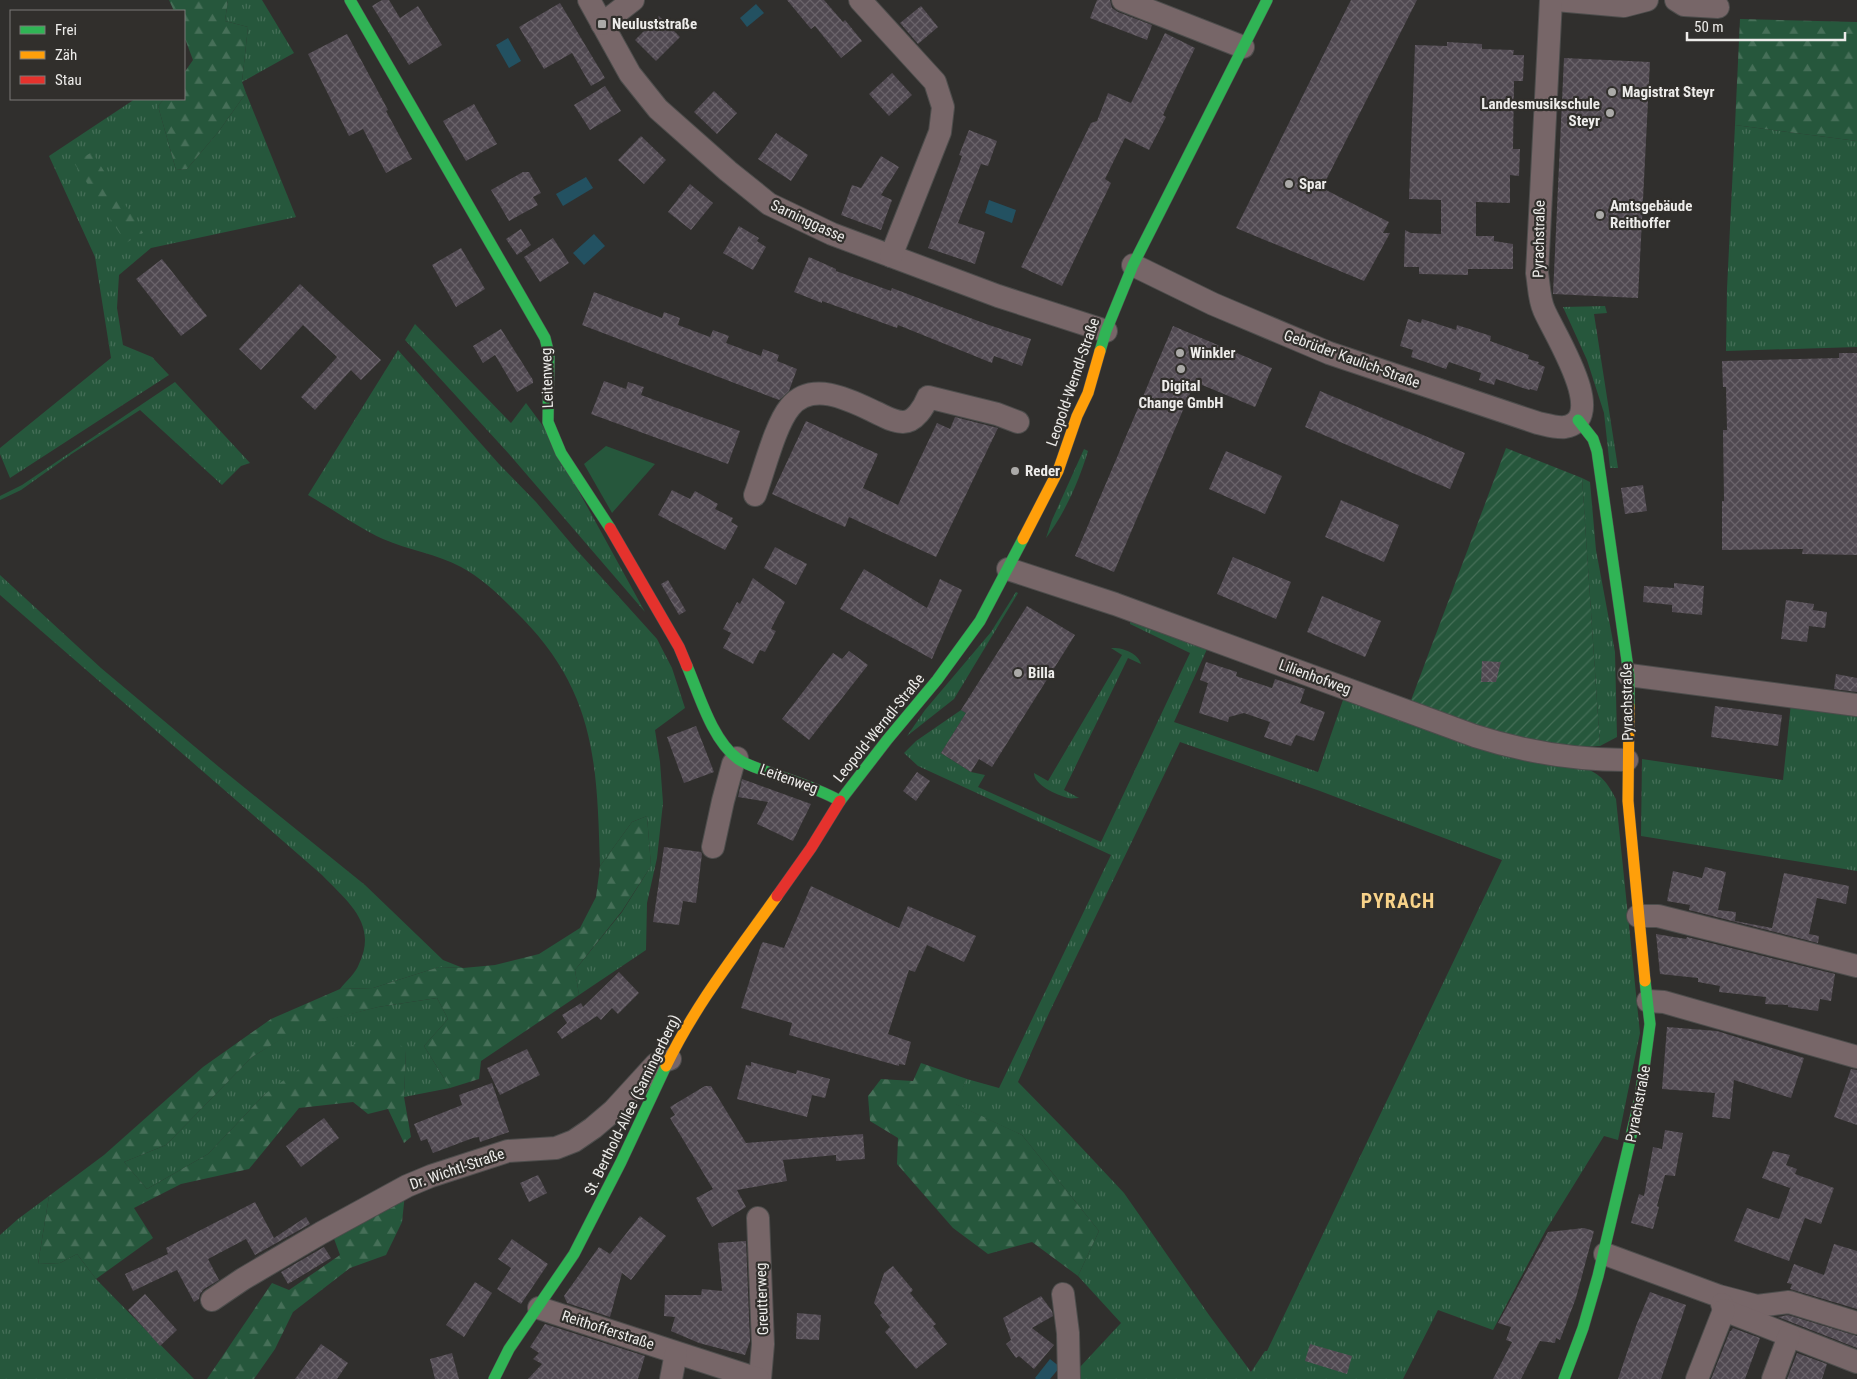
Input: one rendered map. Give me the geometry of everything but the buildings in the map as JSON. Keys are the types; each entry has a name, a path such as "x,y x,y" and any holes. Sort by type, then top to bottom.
{"street":[{"name":"Leitenweg","path":"350,0 545,338 549,354 548,422 561,453 622,547 684,657 714,728 722,742 737,758 749,765 822,790 840,801"},
{"name":"Sarninggasse","path":"589,0 630,74 658,109 728,172 769,204 832,234 998,296 1106,331"},
{"path":"602,24 633,0"},
{"path":"860,0 935,82 943,107 940,132 891,256"},
{"path":"1123,0 1243,47"},
{"name":"Leopold-Werndl-Straße","path":"840,801 886,740 937,680 980,621 1058,471 1077,416 1088,393 1106,331 1133,265 1267,0"},
{"name":"Pyrachstraße","path":"1550,0 1537,273 1543,308 1582,393 1582,412 1578,420 1592,438 1597,451 1629,675 1627,760 1631,845 1650,1024 1639,1105 1605,1254 1572,1360 1564,1379"},
{"path":"1556,0 1624,6 1647,0"},
{"path":"1676,0 1684,5 1718,7"},
{"name":"Gebrüder Kaulich-Straße","path":"1133,265 1265,327 1368,367 1538,423 1563,427 1571,425 1578,420"},
{"path":"755,495 782,419 791,406 801,397 829,393 892,420 905,422 915,417 924,407 928,397 997,414 1018,422"},
{"name":"Lilienhofweg","path":"1008,568 1115,604 1512,748 1592,760 1627,760"},
{"path":"1629,675 1857,705"},
{"path":"713,847 723,801 733,764 737,758"},
{"name":"St. Berthold-Allee (Sarningerberg)","path":"494,1379 510,1349 574,1254 683,1032 701,1003 803,860 840,801"},
{"path":"1638,916 1658,916 1857,966"},
{"path":"1648,1001 1664,1002 1857,1057"},
{"name":"Dr. Wichtl-Straße","path":"212,1300 243,1278 313,1237 408,1186 431,1176 508,1151 556,1148 574,1141 613,1111 656,1064 670,1059"},
{"name":"Greutterweg","path":"758,1218 763,1344 759,1379"},
{"path":"1605,1254 1722,1303 1854,1368"},
{"path":"1063,1294 1068,1333 1069,1379"},
{"path":"1722,1303 1757,1306 1789,1302 1857,1323"},
{"path":"1697,1379 1722,1303"},
{"name":"Reithofferstraße","path":"539,1308 759,1379"},
{"path":"1773,1379 1789,1336"},
{"path":"671,1379 676,1353"}],"green space":[{"path":"169,0 228,0 225,21 248,27 242,82 246,93 219,131 187,169 176,170 158,106 163,100 185,100 185,72 193,60 185,39 185,10 174,10"},
{"path":"228,0 262,0 294,53 242,82 248,27 225,21"},
{"path":"1740,19 1857,22 1857,141 1735,125"},
{"path":"246,93 296,217 151,248 119,275 117,308 123,345 152,357 169,375 10,478 0,454 0,448 111,358 95,257 49,156 133,100 163,100 158,106 176,170 187,169 219,131"},
{"path":"1735,125 1857,141 1857,347 1726,351"},
{"path":"92,152 143,233 126,243 74,163"},
{"path":"1605,306 1607,313 1594,314 1618,468 1610,468 1604,413 1587,360 1563,307"},
{"path":"415,324 511,423 526,403 543,426 645,612 509,454 405,340"},
{"path":"398,350 657,639 672,668 685,708 655,730 663,803 657,858 647,903 646,950 579,995 575,970 622,912 651,866 647,816 632,822 600,866 597,795 594,763 588,733 578,703 565,675 546,646 508,604 470,572 442,559 383,539 308,495"},
{"path":"175,382 250,463 241,466 222,485 140,410 70,455 21,490 0,500 0,496 22,485"},
{"path":"606,446 655,464 612,513 584,464"},
{"path":"1506,448 1582,478 1600,746 1579,747 1498,736 1410,703"},
{"path":"1084,449 1088,451 1076,485 1046,538 1052,520"},
{"path":"1582,478 1590,482 1596,550 1615,652 1617,737 1600,746"},
{"path":"0,575 101,668 219,767 365,885 443,960 463,968 439,967 373,988 340,989 356,971 364,950 365,937 362,925 350,904 322,875 0,595"},
{"path":"1016,592 1018,593 954,699 907,736 925,710 991,632"},
{"path":"1130,615 1208,647 1174,722 1318,772 1344,697 1583,767 1595,773 1603,780 1616,799 1640,1033 1618,1140 1604,1136 1546,1230 1493,1330 1438,1310 1403,1379 1079,1379 1080,1367 1121,1323 1078,1276 1099,1231 1022,1135 955,1104 967,1079 999,1088 1111,855 918,766 904,753 916,741 961,710 966,713 941,753 971,772 985,775 978,787 1101,842 1190,653 1130,624","holes":["1180,742 1320,791 1502,860 1267,1351 1265,1351 1251,1372 1124,1193 1018,1082 1049,1013"]},
{"path":"1111,648 1133,654 1141,664 1128,658 1064,790 1079,798 1068,798 1052,792 1042,785 1038,782 1034,773 1048,781 1122,655"},
{"path":"1791,703 1857,711 1857,871 1641,836 1642,759 1783,780"},
{"path":"647,816 651,866 622,911 575,970 579,995 481,1061 479,1079 450,1088 424,1046 448,1019 437,998 378,1007 302,1027 252,1057 166,1145 124,1162 147,1189 208,1154 265,1094 306,1064 385,1032 406,1050 404,1097 411,1137 404,1143 388,1109 368,1114 353,1102 299,1108 249,1169 181,1184 134,1208 153,1238 96,1279 77,1254 60,1263 38,1264 49,1196 104,1155 203,1067 271,1019 340,989 373,988 439,967 463,968 495,965 539,954 580,928 596,897 600,866 632,822"},
{"path":"437,998 448,1019 424,1046 450,1088 404,1097 406,1050 265,1094 208,1154 147,1189 124,1162 166,1145 252,1057 302,1026 378,1007"},
{"path":"921,1063 967,1079 956,1104 1022,1135 1099,1231 1078,1276 1032,1242 988,1254 953,1228 897,1164 898,1138 870,1121 868,1096 881,1079 913,1081"},
{"path":"405,1194 402,1222 386,1255 350,1268 293,1312 275,1349 254,1379 207,1379 272,1283 289,1290 340,1255 333,1236"},
{"path":"49,1196 38,1264 60,1263 77,1254 96,1279 194,1379 0,1379 0,1235"}],"water":[{"path":"756,4 764,13 747,27 740,18"},
{"path":"508,38 521,61 509,68 496,45"},
{"path":"586,177 593,188 563,206 556,194"},
{"path":"989,200 1016,210 1012,223 985,213"},
{"path":"594,234 605,246 584,265 573,253"},
{"path":"1050,1359 1060,1367 1050,1379 1036,1379 1035,1378"}],"traffic: fast":[{"path":"350,0 545,338 549,354 548,422 561,453 610,528"},
{"path":"1100,351 1106,331 1133,265 1267,0"},
{"path":"1578,420 1593,439 1597,451 1629,675 1629,706"},
{"path":"840,801 937,680 980,621 1023,539"},
{"path":"687,666 714,729 729,751 738,759 746,764 816,789 840,801"},
{"path":"1564,1379 1583,1328 1598,1276 1640,1098 1650,1024 1645,981"},
{"path":"494,1379 509,1349 574,1254 621,1162 666,1066"}],"traffic: slow":[{"path":"1023,539 1058,471 1077,416 1088,393 1100,351"},
{"path":"1629,706 1628,801 1645,981"},
{"path":"666,1066 690,1021 732,958 777,896"}],"traffic: jam":[{"path":"610,528 679,647 687,666"},
{"path":"777,896 811,848 840,801"}],"place":[{"name":"Neuluststraße","path":"602,24"},
{"name":"Magistrat Steyr","path":"1612,92"},
{"name":"Landesmusikschule Steyr","path":"1610,113"},
{"name":"Spar","path":"1289,184"},
{"name":"Amtsgebäude Reithoffer","path":"1600,215"},
{"name":"Winkler","path":"1180,353"},
{"name":"Digital Change GmbH","path":"1181,369"},
{"name":"Reder","path":"1015,471"},
{"name":"Billa","path":"1018,673"}],"district":[{"name":"PYRACH","path":"1398,901"}]}
